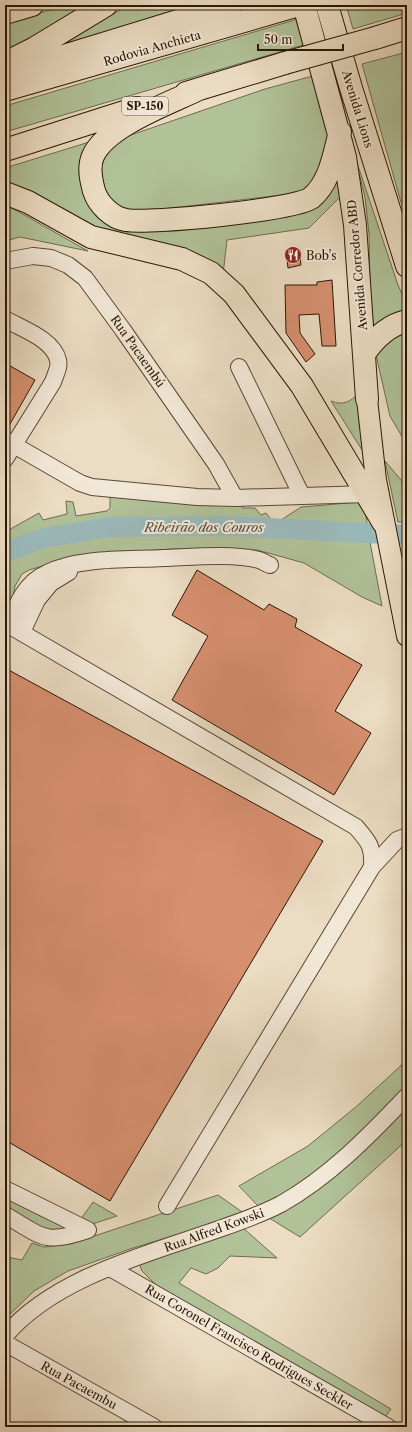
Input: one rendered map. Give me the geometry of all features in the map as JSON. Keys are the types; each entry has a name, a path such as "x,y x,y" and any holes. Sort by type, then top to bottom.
{"highway":[{"path":"5,13 32,5"},
{"path":"5,63 36,48 106,5"},
{"name":"Rodovia Anchieta","path":"5,74 230,5"},
{"name":"Rodovia Anchieta","path":"5,90 299,5"},
{"name":"Avenida Lions","path":"304,5 340,132"},
{"name":"Avenida Lions","path":"327,5 389,213"},
{"name":"SP-150","path":"5,150 199,89 407,28"},
{"path":"377,37 407,35"},
{"path":"199,89 122,127 102,142 93,156 90,177 96,198 108,212 125,220 152,220 258,211 304,202 311,197 323,182 331,164 340,132"},
{"name":"Avenida Corredor ABD","path":"340,132 355,225 367,399"},
{"path":"5,193 28,202 91,237 182,259 211,273 234,294 297,379 367,494 383,525"},
{"path":"389,213 407,236"},
{"path":"389,213 407,266"},
{"path":"364,354 381,333 397,323 407,321"}],"main road":[{"path":"367,399 376,480 383,525 407,636"}],"street":[{"name":"Rua Pacaembú","path":"5,261 33,256 51,258 68,265 85,278 216,464 235,498"},
{"path":"5,319 46,342 58,360 58,367 53,382 9,442 5,459"},
{"path":"239,366 302,496"},
{"path":"9,442 80,483 92,487 197,497 235,498 367,494"},
{"path":"192,557 249,558 260,560 270,565 248,567 185,562 107,564 70,572 51,583 12,627 13,613 21,596 32,583 46,573 66,566 99,561 192,557"},
{"path":"12,627 356,827 370,844 373,854 372,867"},
{"path":"167,1206 372,867 397,840 407,836"},
{"name":"Rua Alfred Kowski","path":"5,1336 16,1323 53,1294 110,1268 256,1216 281,1204 315,1183 368,1137 407,1096"},
{"path":"5,1189 88,1230 65,1238 51,1239 42,1237 5,1215"},
{"name":"Rua Coronel Francisco Rodrigues Seckler","path":"110,1268 388,1427"},
{"name":"Rua Pacaembu","path":"5,1343 154,1427"}],"green space":[{"path":"67,5 89,5 5,55 5,23"},
{"path":"128,5 195,5 63,45"},
{"path":"346,5 407,5 407,13 353,29"},
{"path":"301,18 307,44 5,132 5,106"},
{"path":"407,52 407,218 400,199 362,64"},
{"path":"320,74 333,132 315,183 299,193 138,212 122,210 103,192 99,172 103,158 111,148 128,136 265,89"},
{"path":"99,139 91,149 106,220 304,206 341,159 345,192 309,228 227,240 223,275 107,236 5,185 5,168"},
{"path":"354,154 398,285 407,305 407,445 390,416 376,355 370,288 369,234 365,197"},
{"path":"5,206 12,208 88,251 20,237 5,241"},
{"path":"359,393 369,461 331,401 343,403 353,399"},
{"path":"385,461 407,487 407,522 398,522"},
{"path":"110,497 241,503 243,508 255,508 261,515 266,513 275,524 301,507 360,502 365,509 368,529 233,523 110,525 41,534 5,547 5,532 39,513 43,520 67,514 66,501 73,502 76,516 107,511 110,508"},
{"path":"113,532 233,532 369,537 382,606 362,597 304,563 257,550 171,549 96,554 64,560 29,570 22,574 15,586 11,608 5,611 5,557 46,542"},
{"path":"407,1060 407,1086 353,1142 311,1180 259,1207 239,1186 308,1146 357,1106"},
{"path":"407,1104 407,1140 300,1237 266,1216"},
{"path":"5,1192 73,1229 51,1234 5,1209"},
{"path":"218,1195 245,1214 133,1248 68,1271 34,1291 5,1319 5,1260 7,1257 22,1260 32,1243 44,1247 70,1244"},
{"path":"93,1202 117,1216 89,1225 80,1220"},
{"path":"242,1227 277,1258 230,1256 218,1268 206,1274 191,1268 179,1283 391,1409 383,1420 163,1292 142,1271 139,1263"}],"building":[{"name":"Bob's","path":"299,249 301,265 288,268 286,251"},
{"path":"332,280 336,346 322,346 319,314 299,315 300,333 315,354 306,362 286,333 285,285 317,285 317,282"},
{"path":"5,363 35,380 6,431 5,431"},
{"path":"197,570 264,610 269,604 297,619 295,627 362,665 335,711 371,733 334,795 172,700 208,636 172,615"},
{"path":"5,668 323,841 110,1201 5,1140"}],"waterway":[{"name":"Ribeirão dos Couros","path":"5,552 44,538 109,527 230,526 407,535"}],"place":[{"name":"Bob's","path":"293,255"}]}
